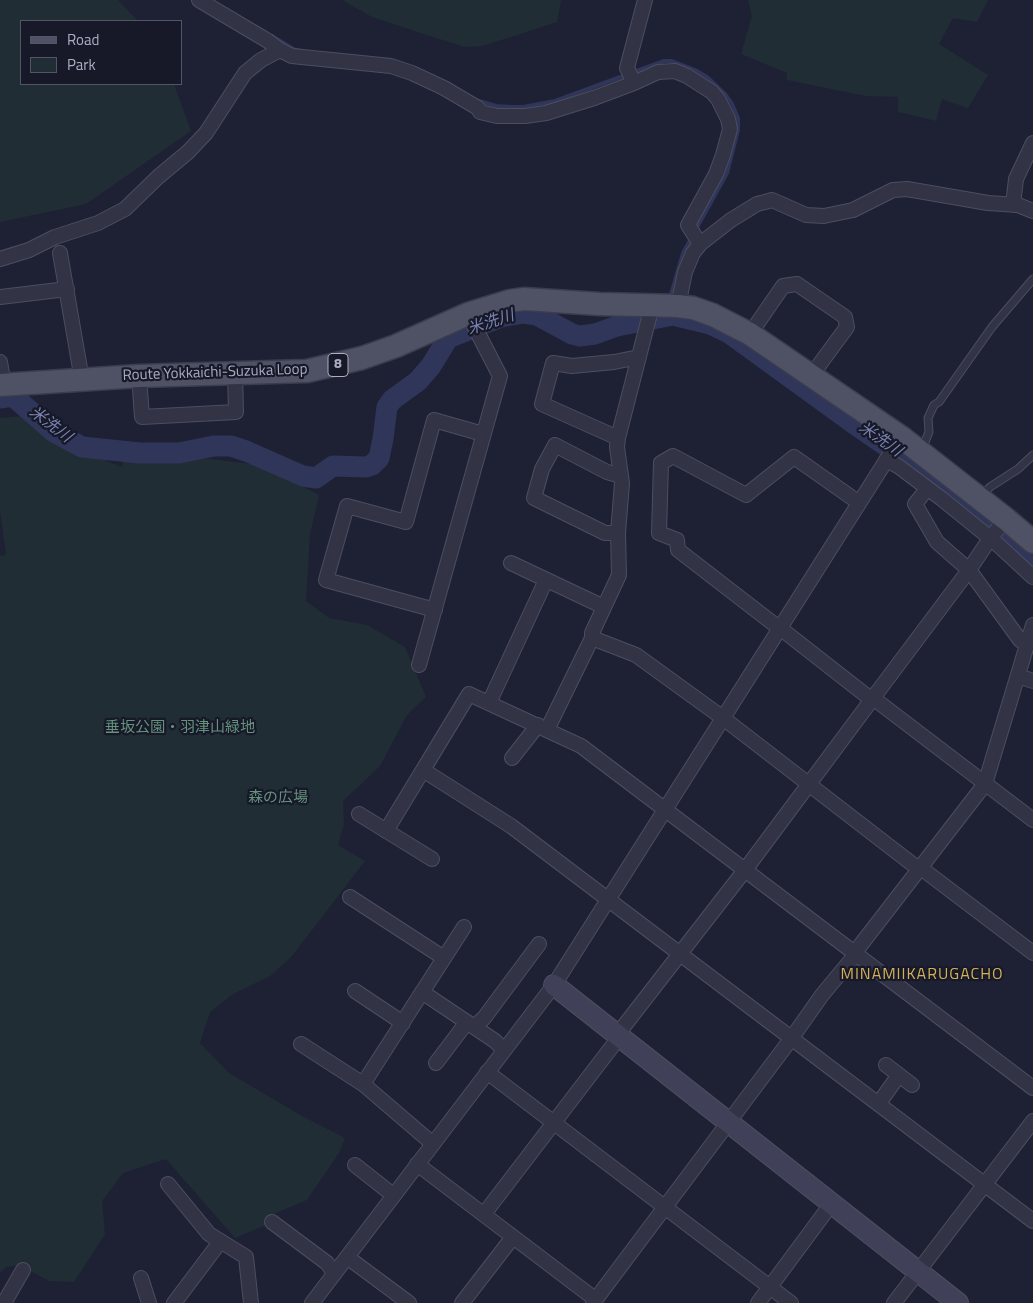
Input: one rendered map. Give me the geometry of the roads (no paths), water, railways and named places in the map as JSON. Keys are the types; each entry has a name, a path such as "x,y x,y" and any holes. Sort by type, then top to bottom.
{"main road":[{"name":"Route Yokkaichi-Suzuka Loop","path":"2,385 139,376 307,371 337,365 396,346 469,316 510,301 524,299 693,308 713,315 750,334 921,452 1033,542"}],"street":[{"path":"199,0 292,56 379,64 397,68 444,88 478,108 480,112 497,116 541,114 594,98 658,72 675,71 686,76 712,92 718,99 728,119 730,129 723,156 709,190 688,225 699,242"},
{"path":"634,82 627,68 645,0"},
{"path":"0,259 29,250 55,238 98,223 125,209 158,177 188,152 206,133 245,73 261,60 280,50"},
{"path":"1012,205 1016,179 1033,143"},
{"path":"512,758 543,728 592,638 592,633 619,574 618,533 622,483 617,446 618,438 646,330 667,306 699,242 757,204 772,200 813,217 853,210 894,190 907,190 988,203 1018,205 1033,211"},
{"path":"60,253 82,380"},
{"path":"750,334 783,286 796,284 845,318 847,326 811,376"},
{"path":"0,297 67,289"},
{"path":"419,665 500,376 469,316"},
{"path":"618,438 542,404 553,363 572,366 639,358"},
{"path":"0,362 2,385"},
{"path":"139,376 142,417 236,412 235,373"},
{"path":"434,610 326,580 347,506 406,522 434,420 484,434"},
{"path":"312,1303 554,984 858,502 900,439"},
{"path":"618,533 605,533 534,498 542,469 555,445 607,472 621,476"},
{"path":"858,502 794,457 746,495 673,456 661,463 659,533 677,540 678,550 1033,820"},
{"path":"887,459 942,499 1021,564 1033,577"},
{"path":"927,488 915,504 937,542 946,552 969,570 1020,640 1027,644"},
{"path":"484,1214 745,870 1005,520"},
{"path":"511,563 604,607"},
{"path":"489,703 546,580"},
{"path":"417,1164 484,1214 594,1302 822,995 856,954 859,946 985,784 1033,625"},
{"path":"592,638 636,655 723,718 812,788 1033,953"},
{"path":"1018,676 1033,681"},
{"path":"386,831 469,694 580,746 1033,1088"},
{"path":"423,770 511,826 1033,1221"},
{"path":"359,814 432,859"},
{"path":"350,897 444,958"},
{"path":"363,1084 464,927"},
{"path":"436,1063 471,1024 484,1018 539,944"},
{"path":"554,984 958,1303"},
{"path":"356,991 403,1023"},
{"path":"422,992 471,1024 504,1050"},
{"path":"301,1044 363,1084 433,1144"},
{"path":"886,1065 912,1085"},
{"path":"488,1072 791,1303"},
{"path":"878,1103 899,1075"},
{"path":"894,1303 1033,1121"},
{"path":"355,1165 393,1195"},
{"path":"168,1184 210,1234 220,1242 228,1244 246,1258 252,1303"},
{"path":"758,1303 832,1203"},
{"path":"272,1222 327,1263 334,1273"},
{"path":"462,1303 513,1237"},
{"path":"174,1303 220,1242"},
{"path":"346,1257 409,1303"},
{"path":"4,1303 23,1270"},
{"path":"141,1278 149,1303"}],"lane":[{"path":"921,452 929,432 928,418 934,405 939,402 992,327 1033,280"},
{"path":"980,498 990,487 1018,469 1033,456"}],"waterway":[{"path":"272,36 295,50 299,50"},
{"path":"479,101 496,106 511,107 523,107 555,101 664,61 672,61 707,77 725,94 732,104 738,118 738,130 727,173 695,231"},
{"path":"670,298 683,253 692,237"},
{"name":"米洗川","path":"0,398 13,396 54,432 82,447 140,453 179,453 214,446 231,446 303,476 316,478 333,466 366,467 372,465 379,458 387,407 392,400 418,381 431,366 448,338 501,317 523,313 537,315 572,334 580,336 595,334 617,326 673,315 710,324 729,333 853,423 943,485 1033,561"}],"district":[{"name":"MINAMIIKARUGACHO","path":"922,975"}],"park label":[{"name":"垂坂公園・羽津山緑地","path":"180,728"},
{"name":"森の広場","path":"278,798"}]}
